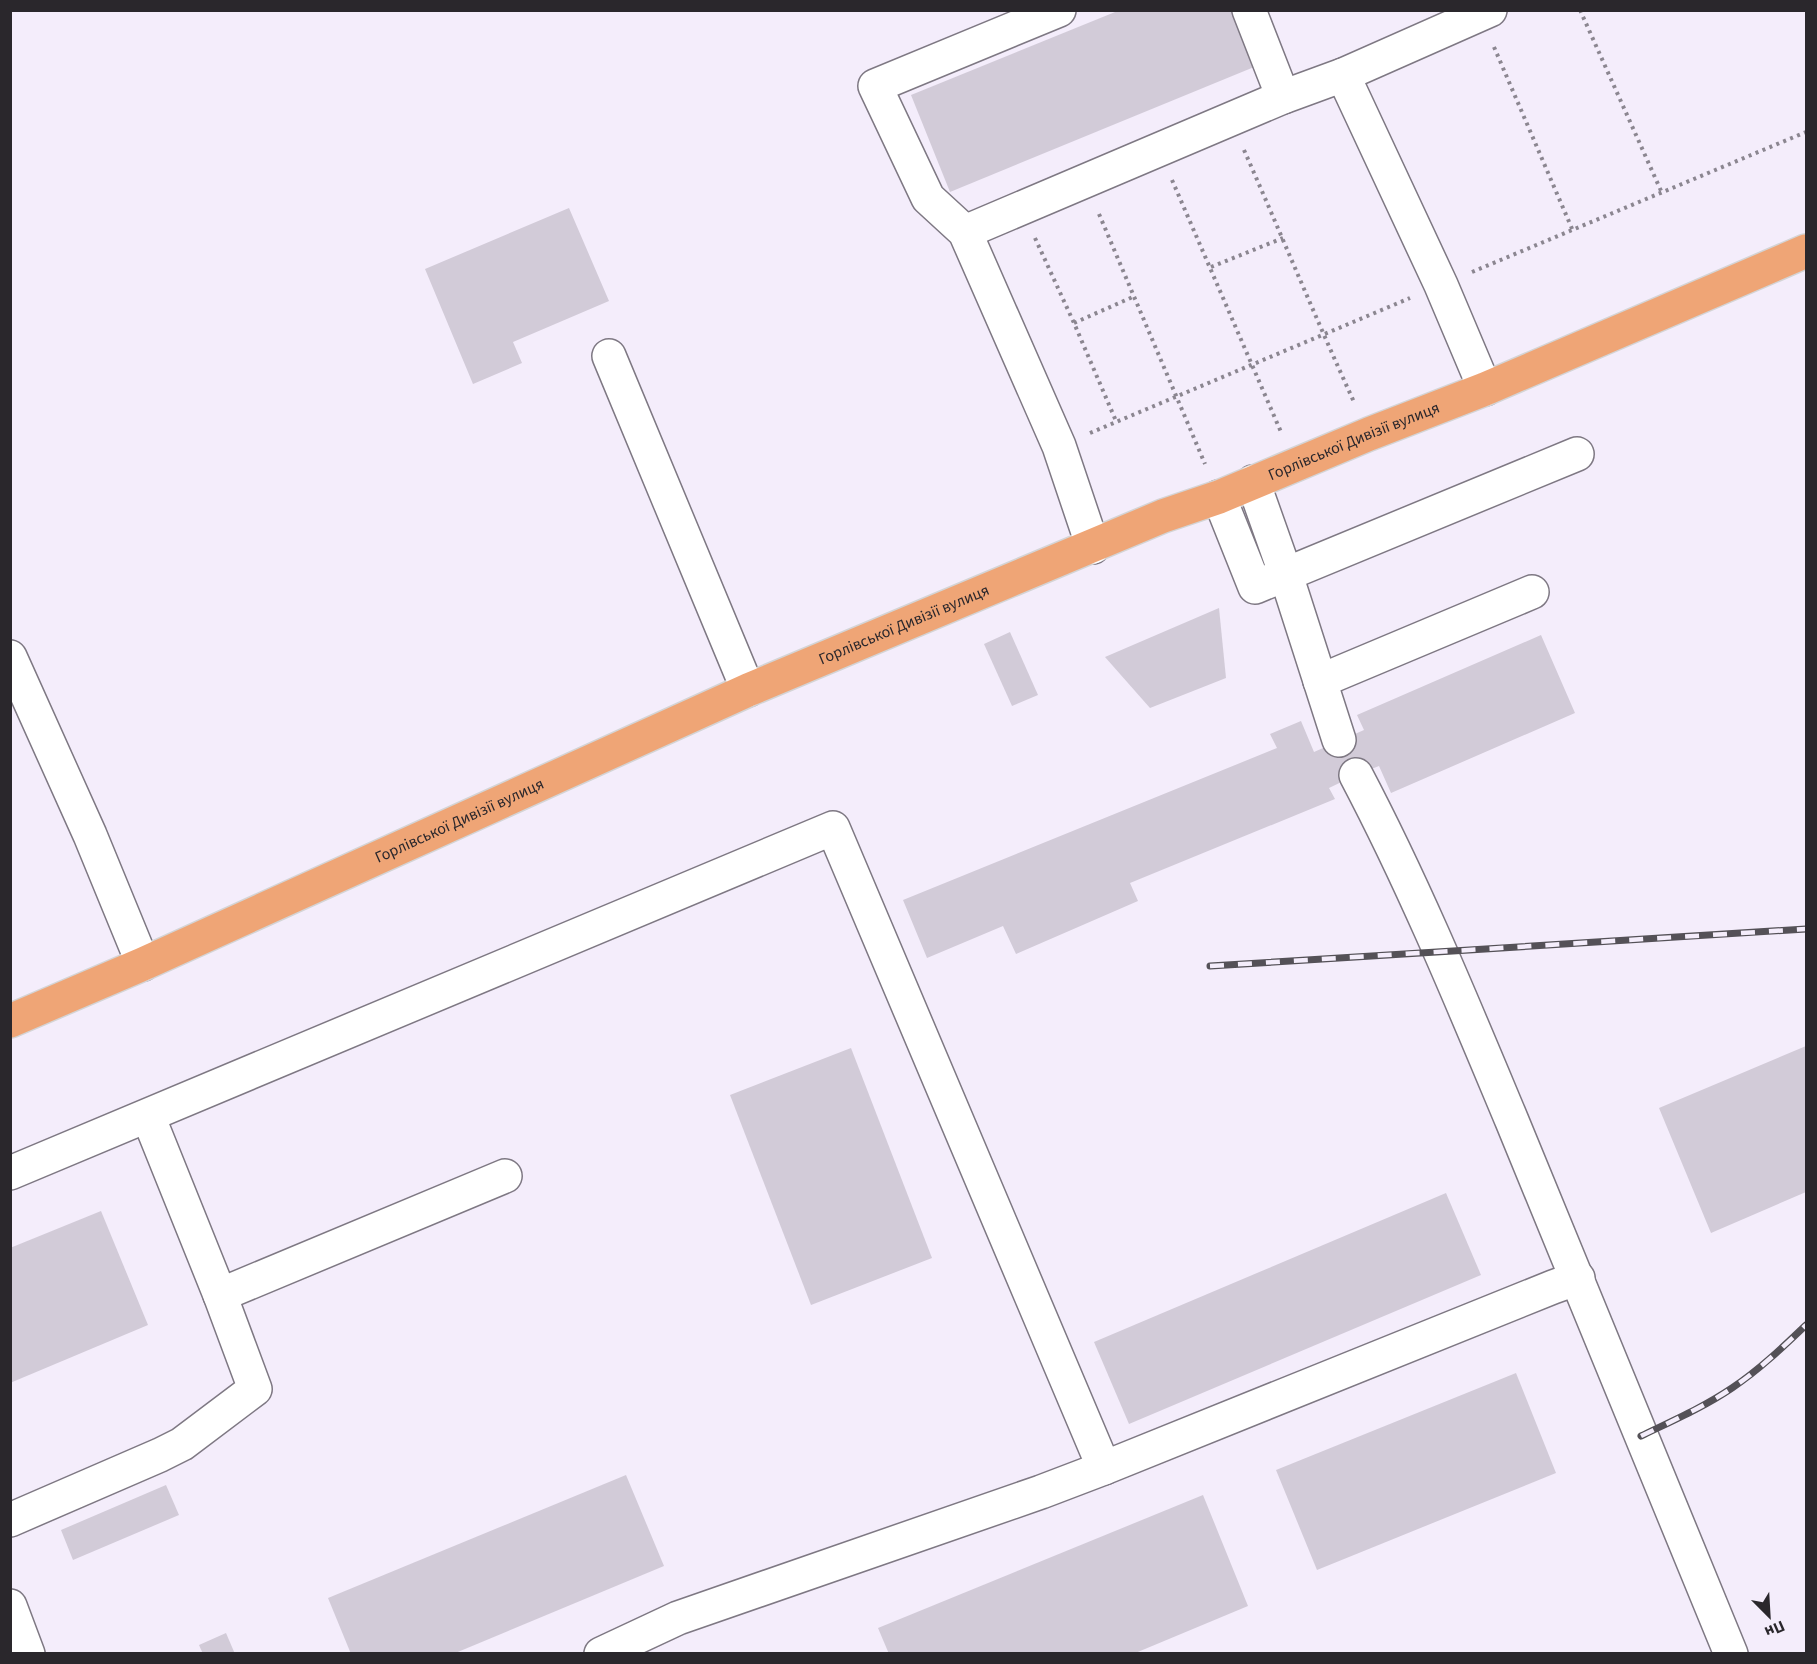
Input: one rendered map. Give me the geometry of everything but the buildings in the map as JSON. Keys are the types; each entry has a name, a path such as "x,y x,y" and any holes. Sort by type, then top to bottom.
{"main road":[{"name":"Горлівської Дивізії вулиця","path":"10,1021 143,964 748,690 1094,547 1163,516 1219,497 1295,464 1485,389 1806,251"}],"street":[{"path":"1059,10 875,86 928,198 965,232 1059,446 1094,547"},
{"path":"1249,10 1283,97"},
{"path":"965,232 1283,97 1344,75 1485,13"},
{"path":"1344,75 1441,285 1485,389"},
{"path":"609,356 748,690"},
{"path":"1219,497 1255,587 1577,454"},
{"path":"1253,482 1286,575 1339,740"},
{"path":"1320,681 1532,592"},
{"path":"10,657 90,835 143,964"},
{"path":"1356,776 1380,821 1441,950 1731,1653"},
{"path":"10,1173 833,828 1104,1468"},
{"path":"10,1520 182,1444 255,1389 220,1294 148,1116"},
{"path":"220,1294 505,1176"},
{"path":"601,1653 678,1618 1104,1468 1578,1278"},
{"path":"10,1606 28,1653"}],"path":[{"path":"1580,10 1662,193"},
{"path":"1485,13 1573,231"},
{"path":"1230,119 1323,335 1369,434"},
{"path":"1158,150 1295,464"},
{"path":"1085,180 1219,497"},
{"path":"1021,207 1116,421"},
{"path":"1210,267 1283,238"},
{"path":"1074,323 1135,296"}],"railway":[{"path":"1210,966 1806,929"},
{"path":"1641,1436 1699,1408 1732,1388 1780,1350 1806,1325"}]}
